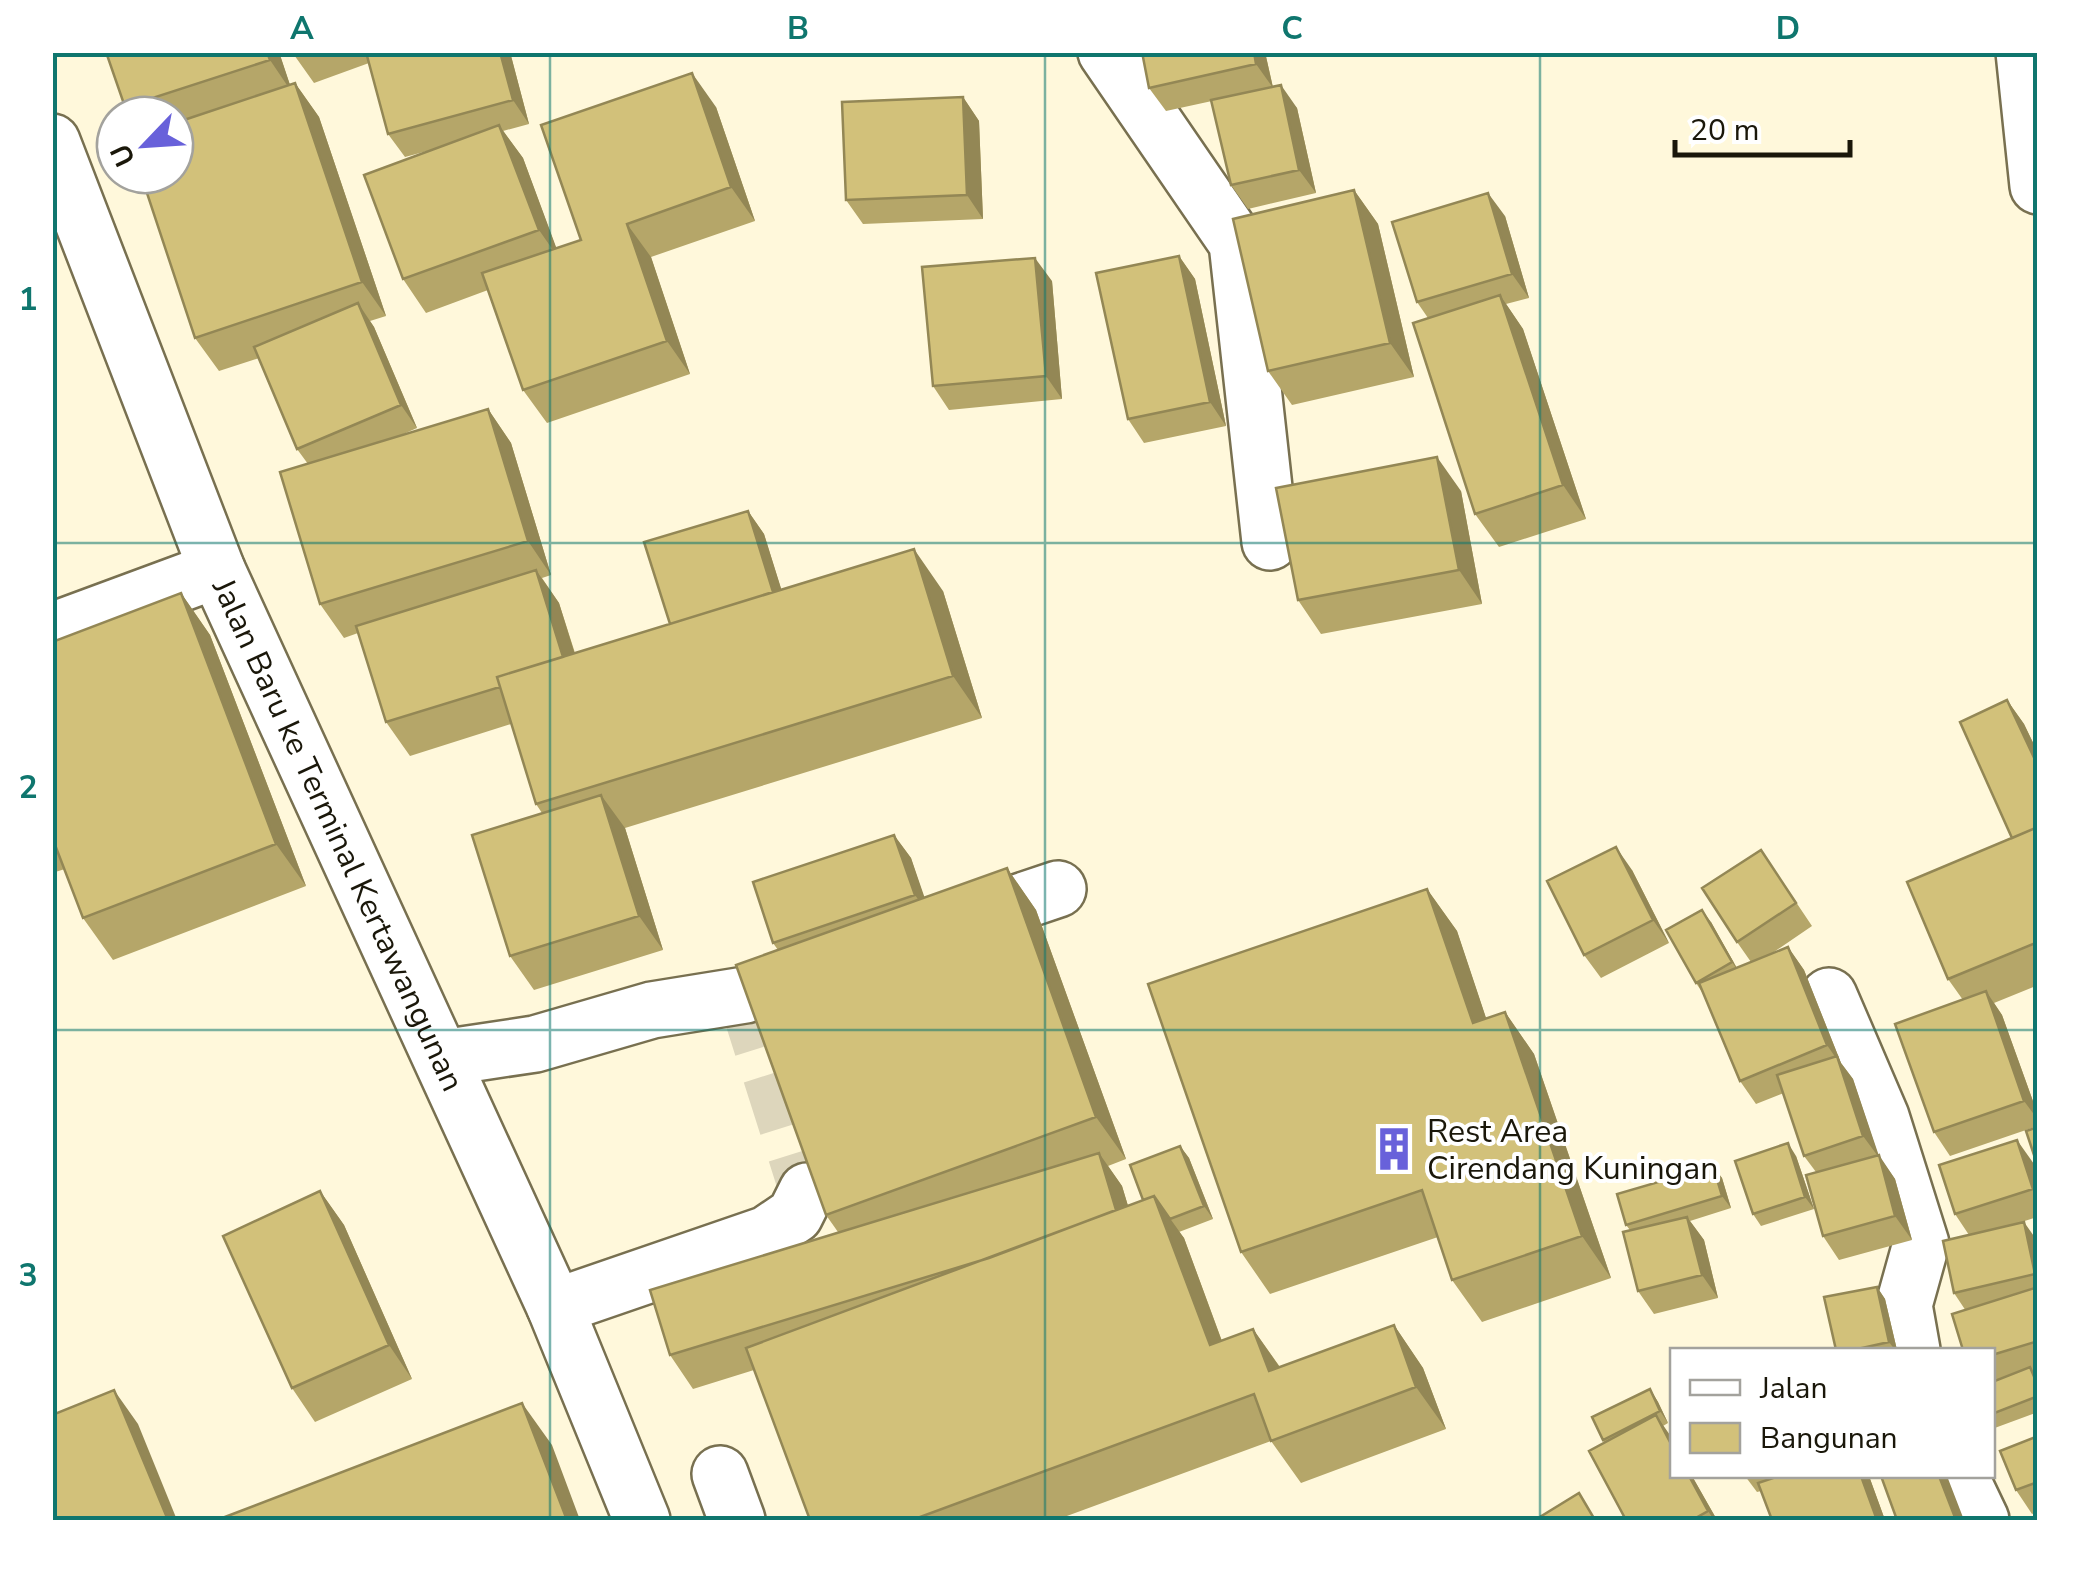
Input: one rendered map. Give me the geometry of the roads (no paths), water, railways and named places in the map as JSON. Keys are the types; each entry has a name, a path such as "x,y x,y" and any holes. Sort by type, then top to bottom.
{"main road":[{"path":"1106,52 1237,243 1270,542"},
{"path":"2024,52 2038,186"},
{"name":"Jalan Baru ke Terminal Kertawangunan","path":"52,142 216,570 555,1307 642,1520"},
{"path":"52,630 216,570"},
{"path":"442,1058 534,1044 652,1010 745,995 1058,889"},
{"path":"1829,996 1881,1117 1921,1244 1904,1305 1912,1348"},
{"path":"555,1307 768,1234 795,1215 807,1191"},
{"path":"1961,1478 1981,1520"}],"tunnel":[{"path":"745,995 807,1191"}],"place":[{"name":"Rest Area Cirendang Kuningan","path":"1394,1149"}]}
